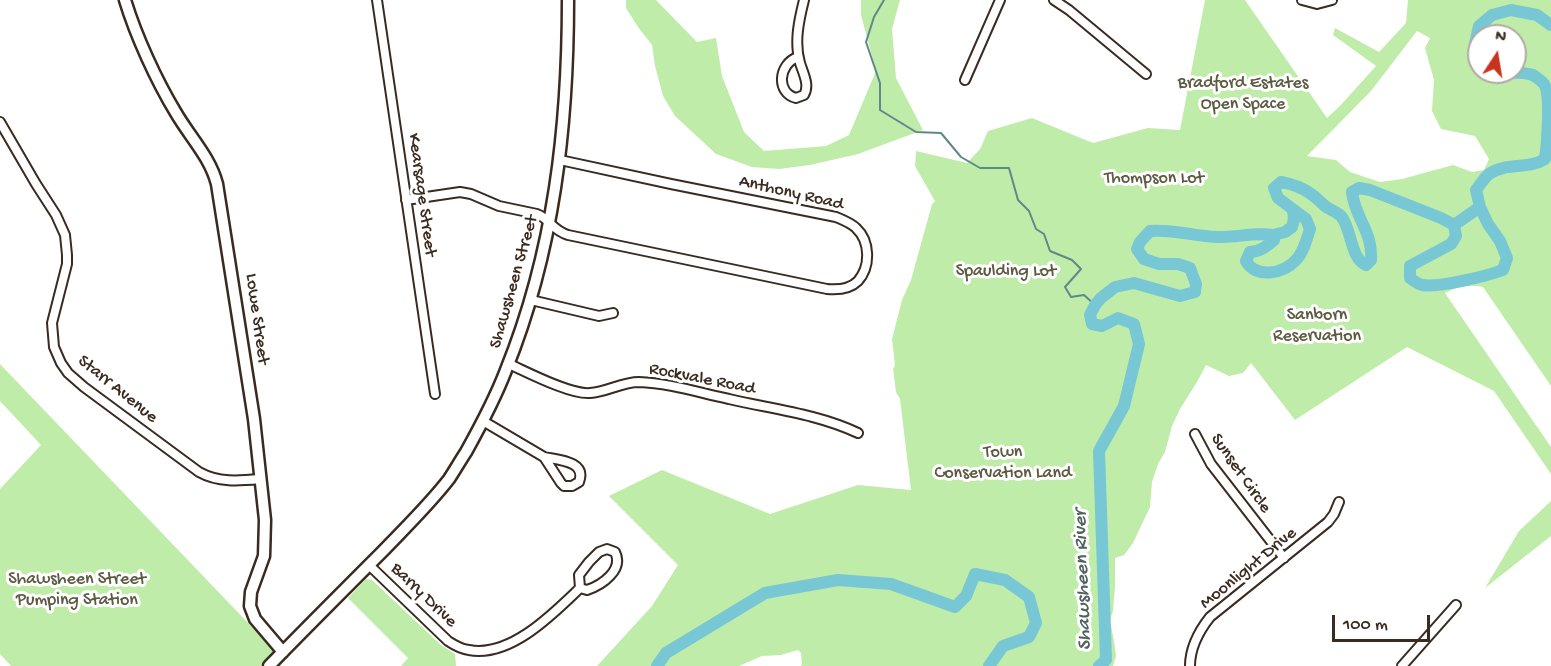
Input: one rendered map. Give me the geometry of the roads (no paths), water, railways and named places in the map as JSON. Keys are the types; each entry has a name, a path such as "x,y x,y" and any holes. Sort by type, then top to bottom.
{"main road":[{"name":"Lowe Street","path":"125,0 137,34 165,95 207,159 216,178 257,439 266,525 265,549 251,592 250,604 255,619 283,652"},
{"name":"Shawsheen Street","path":"269,666 399,535 449,479 483,421 522,330 549,224 560,160 568,62 568,0"}],"street":[{"name":"Kearsage Street","path":"377,0 435,394"},
{"path":"798,57 787,63 782,73 787,93 796,98 804,95 807,89 798,57 798,27 804,0"},
{"path":"965,80 1000,0"},
{"path":"1054,0 1146,74"},
{"path":"1302,0 1317,4 1332,0"},
{"name":"Starr Avenue","path":"0,122 56,215 64,235 67,264 52,327 54,347 64,368 84,387 203,474 224,481 261,480"},
{"name":"Anthony Road","path":"406,200 460,192 471,194 499,206 542,216 549,224 568,235 834,290 849,287 858,281 865,265 868,255 867,246 857,229 836,217 560,160"},
{"path":"531,300 599,316 613,313"},
{"name":"Rockvale Road","path":"508,364 576,391 590,393 639,382 664,385 806,415 858,432"},
{"path":"483,421 544,456 578,466 581,474 579,482 568,487 561,483 544,456"},
{"name":"Sunset Circle","path":"1195,434 1211,464 1284,558"},
{"name":"Moonlight Drive","path":"1190,666 1193,646 1210,617 1328,522 1340,502"},
{"name":"Barry Drive","path":"369,565 448,641 471,651 490,651 524,635 560,608 580,588 579,575 599,552 607,549 615,552 618,562 608,577 596,587 587,590 580,588"},
{"path":"1402,666 1455,605"}],"waterway":[{"path":"884,0 874,17 866,42 880,83 880,110 916,132 941,133 961,157 980,168 1009,168 1018,200 1029,211 1036,229 1044,234 1050,251 1072,260 1081,269 1065,287 1071,297 1084,295 1095,305"},
{"name":"Shawsheen River","path":"1481,24 1492,15 1511,10 1537,15 1551,25"},
{"name":"Shawsheen River","path":"1099,666 1106,660 1099,451 1124,406 1139,344 1134,324 1118,318 1102,326 1092,324 1090,315 1101,298 1115,287 1134,283 1180,296 1195,292 1196,284 1190,268 1178,264 1159,264 1144,259 1137,249 1140,242 1150,231 1216,237 1273,235 1274,240 1263,248 1250,252 1246,261 1250,267 1263,272 1284,269 1301,254 1310,229 1306,219 1278,198 1274,188 1281,182 1304,189 1338,213 1345,222 1357,256 1366,265 1371,260 1371,250 1352,192 1359,188 1370,190 1454,225 1456,236 1451,244 1410,266 1410,278 1418,283 1422,285 1450,283 1503,270 1507,258 1480,207 1476,190 1487,176 1496,170 1531,164 1545,159 1548,120 1546,90 1540,80 1527,74"},
{"name":"Shawsheen River","path":"1454,225 1480,207"},
{"name":"Shawsheen River","path":"1273,235 1285,232 1292,227 1293,210"},
{"name":"Shawsheen River","path":"657,666 666,653 765,593 838,580 891,584 955,607 966,596 975,574 1005,580 1029,597 1036,623 1029,637 1003,646 989,666"}],"park label":[{"name":"Bradford Estates Open Space","path":"1243,94"},
{"name":"Thompson Lot","path":"1154,179"},
{"name":"Spaulding Lot","path":"1006,272"},
{"name":"Sanborn Reservation","path":"1317,326"},
{"name":"Town Conservation Land","path":"1003,463"},
{"name":"Shawsheen Street Pumping Station","path":"77,590"}]}
